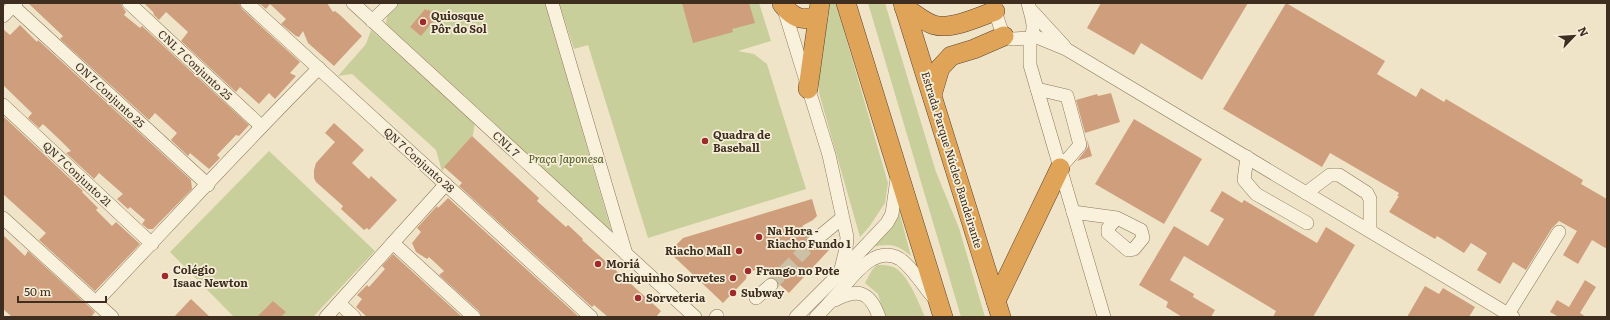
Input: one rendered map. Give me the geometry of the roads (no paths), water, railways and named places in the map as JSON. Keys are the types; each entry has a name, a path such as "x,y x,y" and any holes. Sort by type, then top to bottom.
{"highway":[{"path":"782,3 790,14 802,19 809,18 819,9"},
{"path":"846,3 941,311"},
{"path":"904,5 930,23 943,26 952,25 995,7"},
{"name":"Estrada Parque Núcleo Bandeirante","path":"904,5 998,309"},
{"path":"808,90 819,9"},
{"path":"932,95 940,68 951,56 1008,38"},
{"path":"998,309 1060,168"}],"street":[{"name":"CNL 7 Conjunto 25","path":"129,3 261,126"},
{"name":"QN 7 Conjunto 28","path":"247,3 320,68 591,317"},
{"name":"CNL 7","path":"353,3 695,317"},
{"path":"372,22 391,3"},
{"path":"552,3 626,255"},
{"path":"782,3 808,90 830,155 846,237 846,249 840,273"},
{"path":"3,16 14,4"},
{"name":"ON 7 Conjunto 25","path":"14,4 208,185"},
{"path":"1028,5 1032,23 1030,65 1104,317"},
{"path":"1028,5 1066,49"},
{"path":"995,7 997,20 1008,38 1030,65"},
{"path":"1008,38 1031,36 1066,49 1370,231 1505,315 1559,232"},
{"path":"96,302 208,185 261,126 320,68"},
{"path":"1037,89 1067,96 1080,145 1060,168"},
{"name":"QN 7 Conjunto 21","path":"3,105 152,244"},
{"path":"1247,158 1244,180 1256,194 1307,223"},
{"path":"796,317 887,223 892,214 898,171"},
{"path":"1306,194 1330,175 1339,175 1368,193 1370,199 1370,231"},
{"path":"326,317 446,184"},
{"path":"1073,212 1117,218"},
{"path":"3,218 112,317"},
{"path":"813,242 842,218"},
{"path":"393,244 474,317"},
{"path":"816,317 863,265 878,256 885,255 894,256 907,265 941,311"},
{"path":"756,298 771,285"},
{"path":"830,302 848,293 857,292 866,296 871,301 879,317"},
{"path":"338,303 354,317"}],"tunnel":[{"path":"771,285 813,242"}],"place":[{"name":"Quiosque Pôr do Sol","path":"423,22"},
{"name":"Quadra de Baseball","path":"705,141"},
{"name":"Na Hora - Riacho Fundo 1","path":"759,237"},
{"name":"Riacho Mall","path":"739,251"},
{"name":"Moriá","path":"598,264"},
{"name":"Frango no Pote","path":"748,271"},
{"name":"Colégio Isaac Newton","path":"165,276"},
{"name":"Chiquinho Sorvetes","path":"733,278"},
{"name":"Subway","path":"733,293"},
{"name":"Sorveteria","path":"638,298"}],"park label":[{"name":"Praça Japonesa","path":"566,159"}]}
